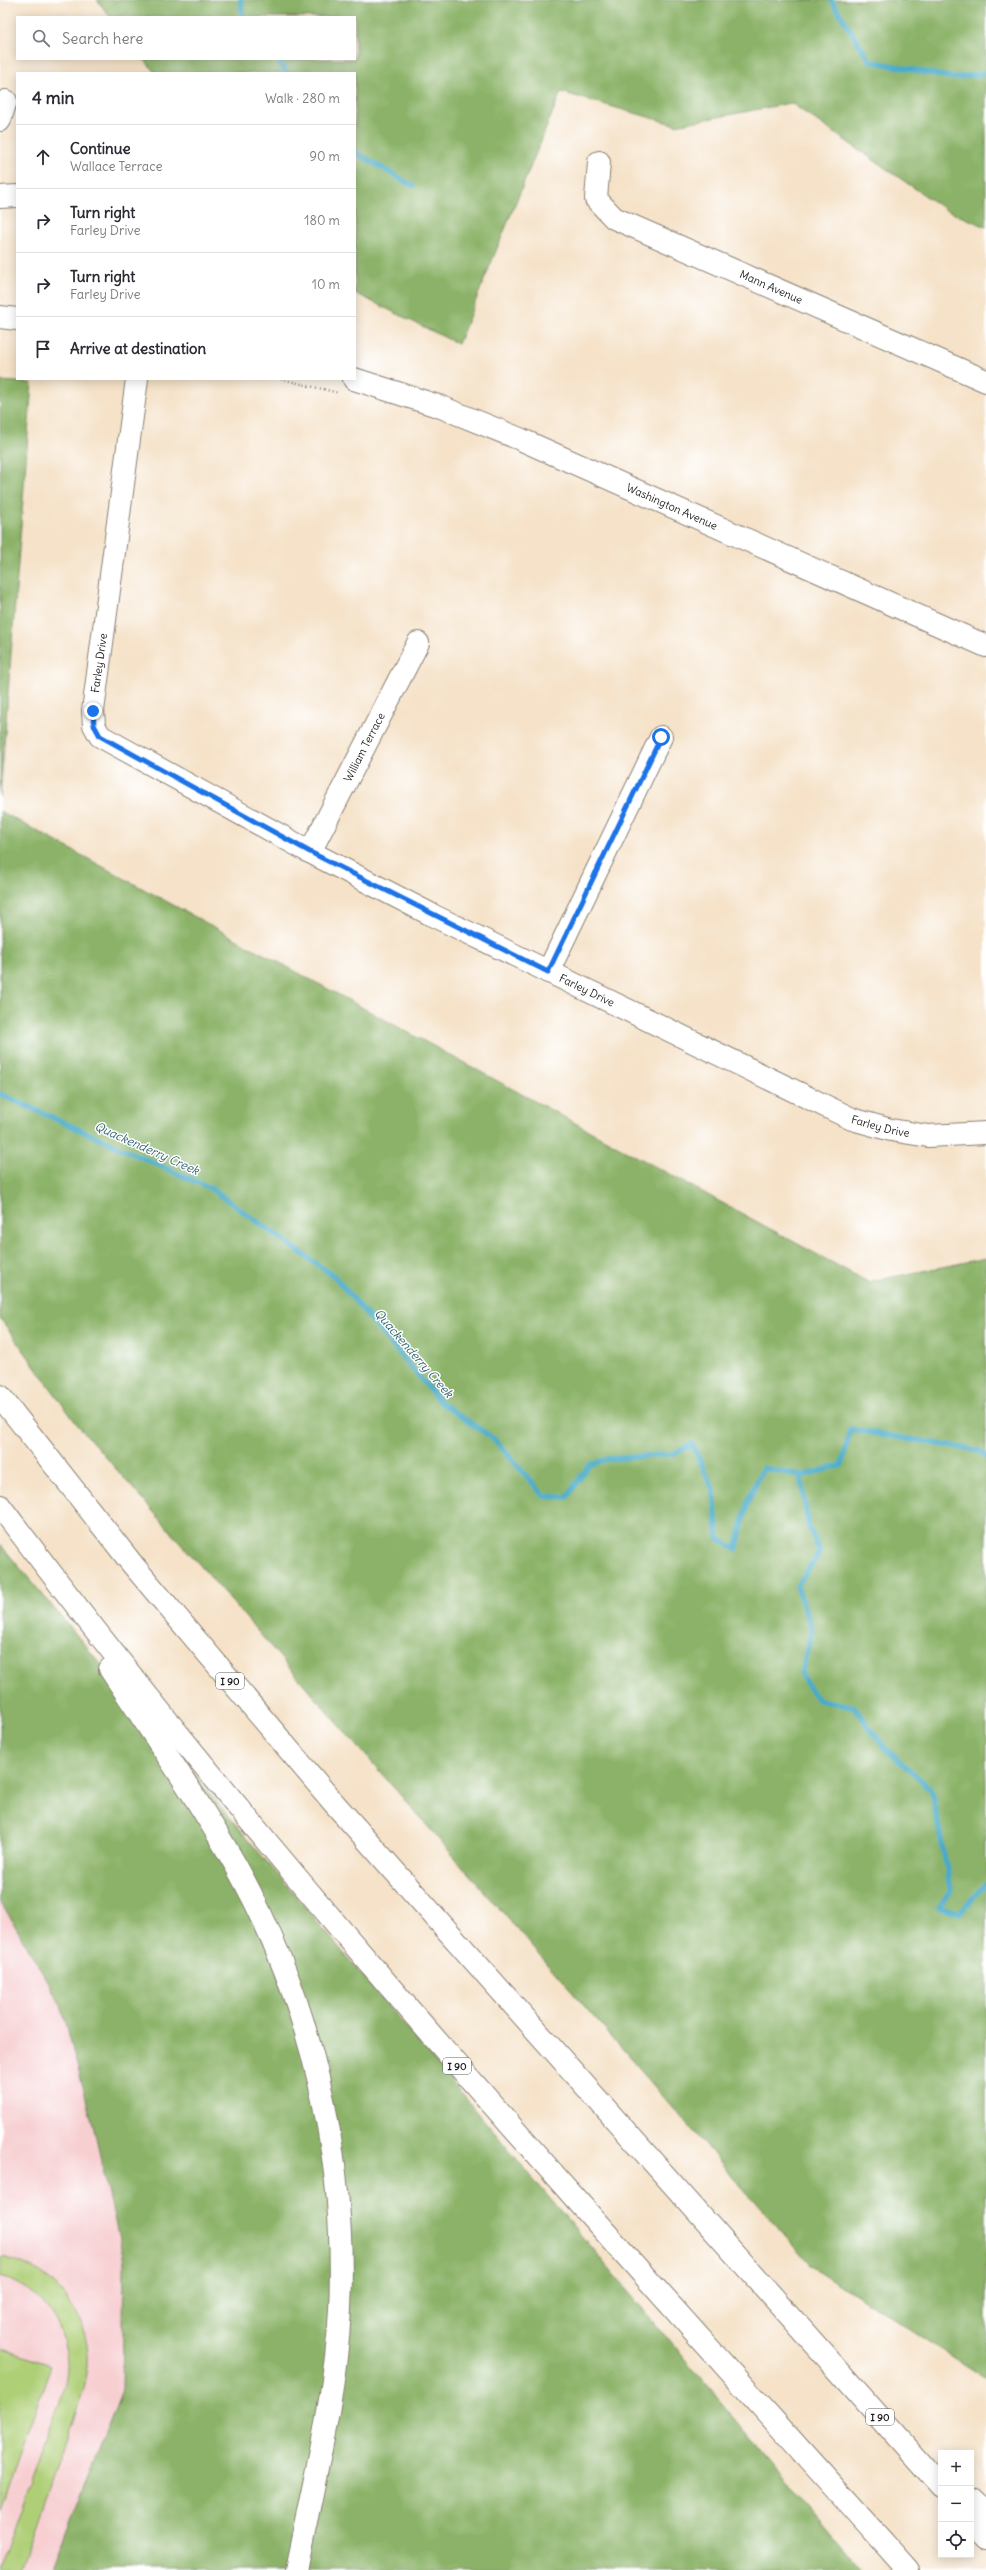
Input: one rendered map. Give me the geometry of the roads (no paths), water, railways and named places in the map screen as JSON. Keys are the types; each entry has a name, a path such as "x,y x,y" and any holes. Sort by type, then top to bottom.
{"main road":[{"name":"Mann Avenue","path":"599,162 596,199 614,218 986,381"},
{"path":"0,197 16,196"},
{"path":"0,317 16,319"},
{"name":"Farley Drive","path":"137,380 93,711 94,725 100,736 310,852 548,972 852,1119 891,1130 928,1136 986,1133"},
{"name":"Washington Avenue","path":"356,380 441,407 520,439 986,646"},
{"name":"William Terrace","path":"310,852 418,643"},
{"path":"548,972 661,737"},
{"name":"I 90","path":"0,1396 133,1565 333,1802 938,2483"},
{"name":"I 90","path":"0,1506 28,1544 206,1768 409,2012 908,2570"},
{"path":"28,1544 235,1864 279,1954 312,2053 325,2106 339,2205 340,2310 326,2413 296,2570"},
{"path":"818,2349 938,2466"},
{"path":"974,2502 986,2514"},
{"path":"973,2522 986,2536"}],"waterway":[{"path":"241,0 243,16"},
{"path":"831,0 870,61 954,78 986,73"},
{"path":"278,60 286,72"},
{"path":"356,153 413,186"},
{"name":"Quackenderry Creek","path":"0,1094 210,1188 335,1277 441,1403 494,1439 544,1496 567,1497 589,1465 608,1459 674,1454 692,1444 714,1491 718,1538 736,1550 748,1501 763,1468 801,1476 808,1525 820,1552 797,1586 812,1630 801,1675 818,1700 853,1706 885,1748 931,1789 951,1889 939,1908 960,1913 986,1883"},
{"path":"801,1476 842,1465 850,1429 980,1451 986,1457"}]}
